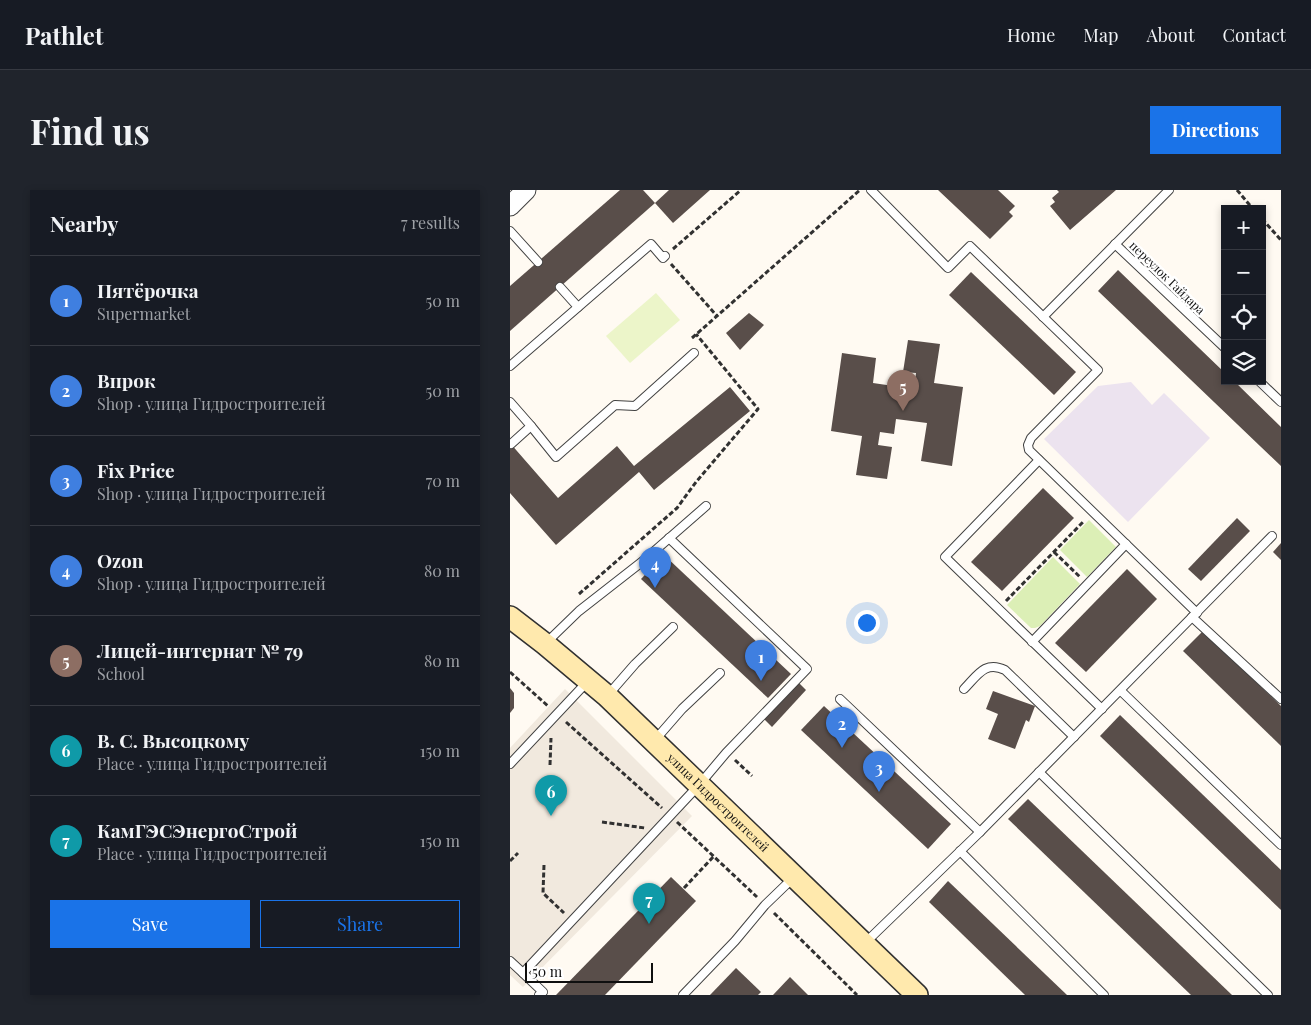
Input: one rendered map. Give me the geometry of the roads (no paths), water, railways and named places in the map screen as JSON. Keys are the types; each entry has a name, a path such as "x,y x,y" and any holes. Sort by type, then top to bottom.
{"main road":[{"name":"улица Гидростроителей","path":"510,618 545,644 607,696 917,995"}],"street":[{"path":"510,206 526,190"}],"lane":[{"path":"871,190 948,268 970,246 1098,370 1031,438 1028,445 1029,450 1281,699"},
{"path":"1043,317 1169,190"},
{"path":"510,231 538,262"},
{"path":"510,366 651,244 663,258 666,257"},
{"name":"переулок Гайдара","path":"1115,244 1221,344"},
{"path":"560,287 578,307"},
{"path":"510,402 556,457 615,405 635,406 694,353"},
{"path":"1263,385 1281,402"},
{"path":"511,444 531,426"},
{"path":"1039,460 945,557 1102,710"},
{"path":"545,644 579,611 643,561 706,506"},
{"path":"864,944 1102,710 1272,536"},
{"path":"523,973 699,785 726,753 807,669 669,538"},
{"path":"1032,642 1126,544"},
{"path":"607,696 635,664 673,627"},
{"path":"964,689 985,668 999,667 1005,670 1074,737"},
{"path":"654,741 720,673"},
{"path":"510,764 588,681"},
{"path":"1120,691 1281,845"},
{"path":"840,699 980,832"},
{"path":"1039,772 1268,995"},
{"path":"960,851 1104,995"},
{"path":"683,995 794,876"},
{"path":"510,961 542,992 539,995"}],"place":[{"name":"Лицей-интернат № 79","path":"903,411"},
{"name":"Ozon","path":"655,588"},
{"name":"Пятёрочка","path":"761,681"},
{"name":"Впрок","path":"842,748"},
{"name":"Fix Price","path":"879,792"},
{"name":"В. С. Высоцкому","path":"551,816"},
{"name":"КамГЭСЭнергоСтрой","path":"649,924"}]}
